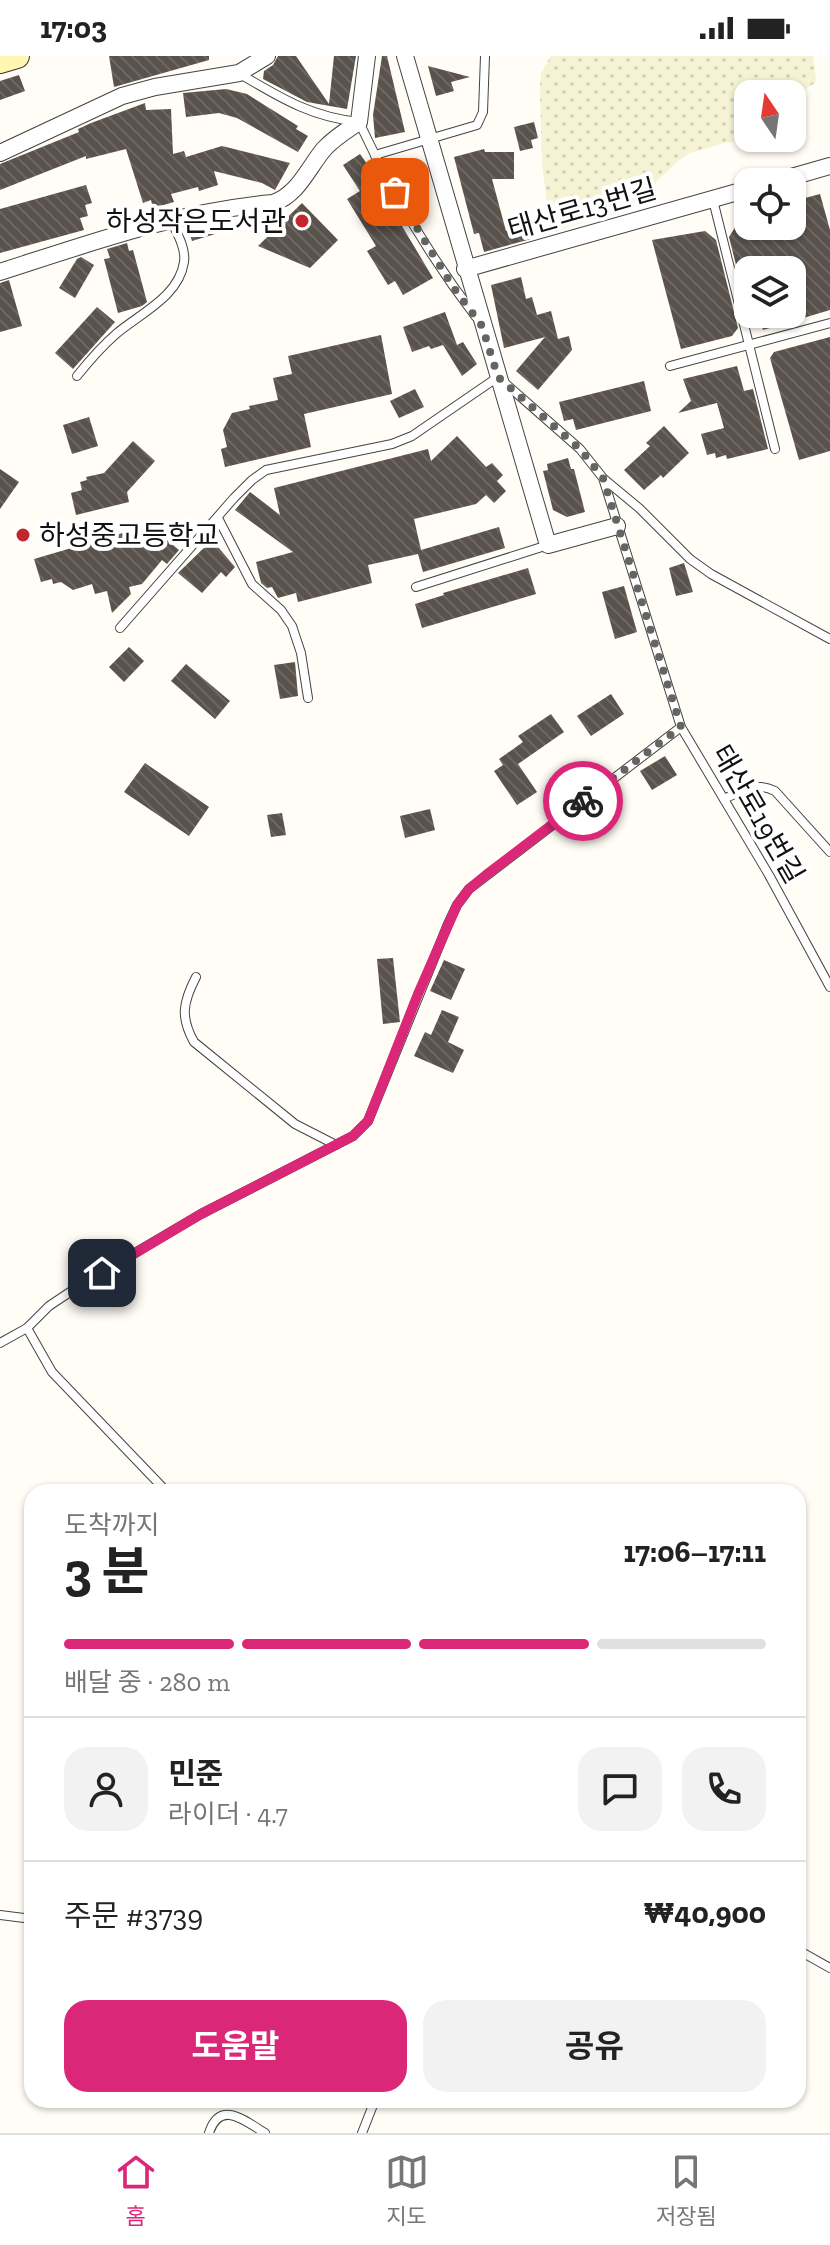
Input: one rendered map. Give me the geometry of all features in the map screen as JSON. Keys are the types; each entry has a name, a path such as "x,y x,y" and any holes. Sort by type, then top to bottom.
{"main road":[{"path":"0,61 17,56"}],"street":[{"path":"0,153 122,96 155,87 239,73 267,56"},
{"path":"0,272 95,241 213,209 283,200 324,149 359,122 367,56"},
{"path":"405,56 548,545 617,526"},
{"path":"806,173 830,166"},
{"name":"태산로13번길","path":"465,269 734,193"}],"lane":[{"path":"375,155 473,128 480,122 485,56"},
{"path":"239,73 297,107 330,119 359,122 375,155 453,287 482,326"},
{"path":"713,199 775,449"},
{"path":"77,376 113,336 161,301 175,283 185,260 183,246 171,221"},
{"path":"670,366 830,323"},
{"path":"120,628 252,480 266,470 392,444 412,436 498,377"},
{"name":"태산로19번길","path":"498,377 580,449 603,478 681,727 769,875 830,987"},
{"path":"603,478 639,508 690,559 711,574 830,639"},
{"path":"218,518 252,584 281,610 292,626 301,653 308,698"},
{"path":"416,587 548,545"},
{"path":"0,1343 27,1328 49,1306 201,1214 353,1136 368,1121 448,924 469,889 681,727"},
{"path":"724,799 751,786 763,785 775,791 830,852"},
{"path":"196,977 185,998 183,1013 194,1042 295,1124 336,1145"},
{"path":"27,1328 52,1372 159,1484"},
{"path":"0,1915 24,1918"},
{"path":"806,1954 830,1968"},
{"path":"362,2133 372,2108"},
{"path":"209,2133 217,2118 225,2114 234,2115 265,2133"}],"shaded area":[{"path":"551,56 813,56 816,79 806,88 806,80 734,80 734,142 690,153 626,210 554,231 542,164 541,73"}],"building":[{"path":"109,56 209,56 209,60 114,87"},
{"path":"278,56 296,56 329,104 334,56 356,56 347,109 307,102 263,79 264,71 273,65"},
{"path":"382,56 387,56 405,132 375,138 373,115"},
{"path":"428,66 470,77 451,82 454,91 436,96"},
{"path":"19,75 25,91 0,100 0,81"},
{"path":"226,89 247,94 298,126 296,129 308,136 298,152 237,118 219,113 186,117 183,93"},
{"path":"145,103 146,110 171,109 173,154 184,151 186,157 222,146 290,163 275,190 262,183 214,171 218,185 171,194 174,202 153,208 151,200 143,203 126,149 86,159 86,156 0,190 0,164 79,132 78,129 91,123"},
{"path":"534,122 538,138 531,140 533,148 520,151 514,127"},
{"path":"484,149 485,152 514,152 514,179 492,179 506,231 527,225 531,239 484,252 479,233 474,234 454,157"},
{"path":"360,154 382,185 390,200 387,201 433,278 403,295 395,281 388,285 367,251 376,246 347,199 360,191 343,165"},
{"path":"420,160 425,182 403,187 398,165"},
{"path":"86,185 92,203 85,205 88,216 80,218 84,230 0,253 0,209"},
{"path":"820,194 830,230 830,310 806,317 806,256 734,257 729,237 734,229 734,240 806,240 806,198"},
{"name":"하성작은도서관","path":"302,203 338,240 310,268 258,246"},
{"path":"222,221 225,231 192,241 188,228"},
{"path":"705,231 716,240 734,312 734,328 738,328 732,336 681,349 652,240"},
{"path":"127,243 129,251 133,250 147,302 118,313 104,259 110,258 107,249"},
{"path":"81,257 94,265 75,298 59,288"},
{"path":"521,277 526,299 532,297 537,315 551,311 558,339 569,336 572,350 538,390 516,371 545,337 504,348 491,285"},
{"path":"9,280 22,326 0,332 0,283"},
{"path":"97,307 115,322 73,369 55,353"},
{"path":"445,312 457,345 463,342 477,364 462,376 443,345 412,352 403,327"},
{"path":"381,335 392,394 304,414 311,447 225,467 221,449 227,447 223,430 232,413 278,400 273,378 292,374 288,356"},
{"path":"830,337 830,451 799,460 770,358 774,352"},
{"path":"737,366 744,391 753,389 768,449 727,459 726,455 716,458 715,453 707,455 701,434 724,428 717,403 678,413 691,401 683,379"},
{"path":"644,381 651,411 576,430 573,419 564,421 559,402"},
{"path":"415,389 424,407 399,418 390,401"},
{"path":"89,417 98,446 72,454 63,425"},
{"path":"664,426 689,453 663,478 661,475 644,490 624,470 650,446 646,443"},
{"path":"457,436 486,467 492,463 503,475 497,481 506,491 494,503 486,495 476,504 414,519 421,550 499,527 505,548 423,572 418,554 368,565 372,583 298,602 296,593 278,598 272,587 267,588 261,583 256,562 293,552 235,510 250,492 280,515 274,488 428,449 431,461"},
{"path":"133,441 155,461 127,492 129,502 76,515 71,493 82,490 80,482 87,480 86,477 104,473"},
{"path":"568,458 571,469 574,469 585,512 567,517 553,510 543,471 548,470 547,464"},
{"path":"0,469 19,482 0,509"},
{"path":"147,524 179,550 167,564 162,560 142,584 129,587 131,594 112,613 107,591 95,594 92,584 73,590 61,582 53,584 52,579 41,582 34,559 126,532 129,546"},
{"path":"212,540 235,567 226,577 221,572 202,593 178,573"},
{"path":"684,563 693,592 676,596 669,568"},
{"path":"528,568 536,594 422,628 415,604"},
{"path":"624,586 637,632 615,639 602,592"},
{"path":"129,647 144,661 124,682 109,667"},
{"path":"295,662 298,696 280,699 274,665"},
{"path":"186,664 230,701 215,719 171,681"},
{"path":"611,694 624,714 591,736 577,716"},
{"path":"551,714 564,732 518,764 537,792 517,805 494,771 503,765 499,759 523,742 518,736"},
{"path":"665,756 677,775 652,790 640,771"},
{"path":"145,763 209,807 189,836 124,792"},
{"path":"430,809 435,830 405,838 400,816"},
{"path":"282,813 286,835 271,837 267,815"},
{"path":"393,958 400,1022 383,1024 377,959"},
{"path":"444,960 465,969 451,1000 430,991"},
{"path":"442,1010 459,1017 448,1042 464,1050 453,1073 414,1056 425,1032 431,1035"}],"way so far":[{"path":"395,192 453,287 482,326 498,377 580,449 603,478 681,727 583,801"}],"place":[{"name":"하성작은도서관","path":"302,221"},
{"name":"하성중고등학교","path":"23,535"}],"route":[{"path":"102,1273 201,1214 353,1136 368,1121 457,905 469,889 583,801"}]}
